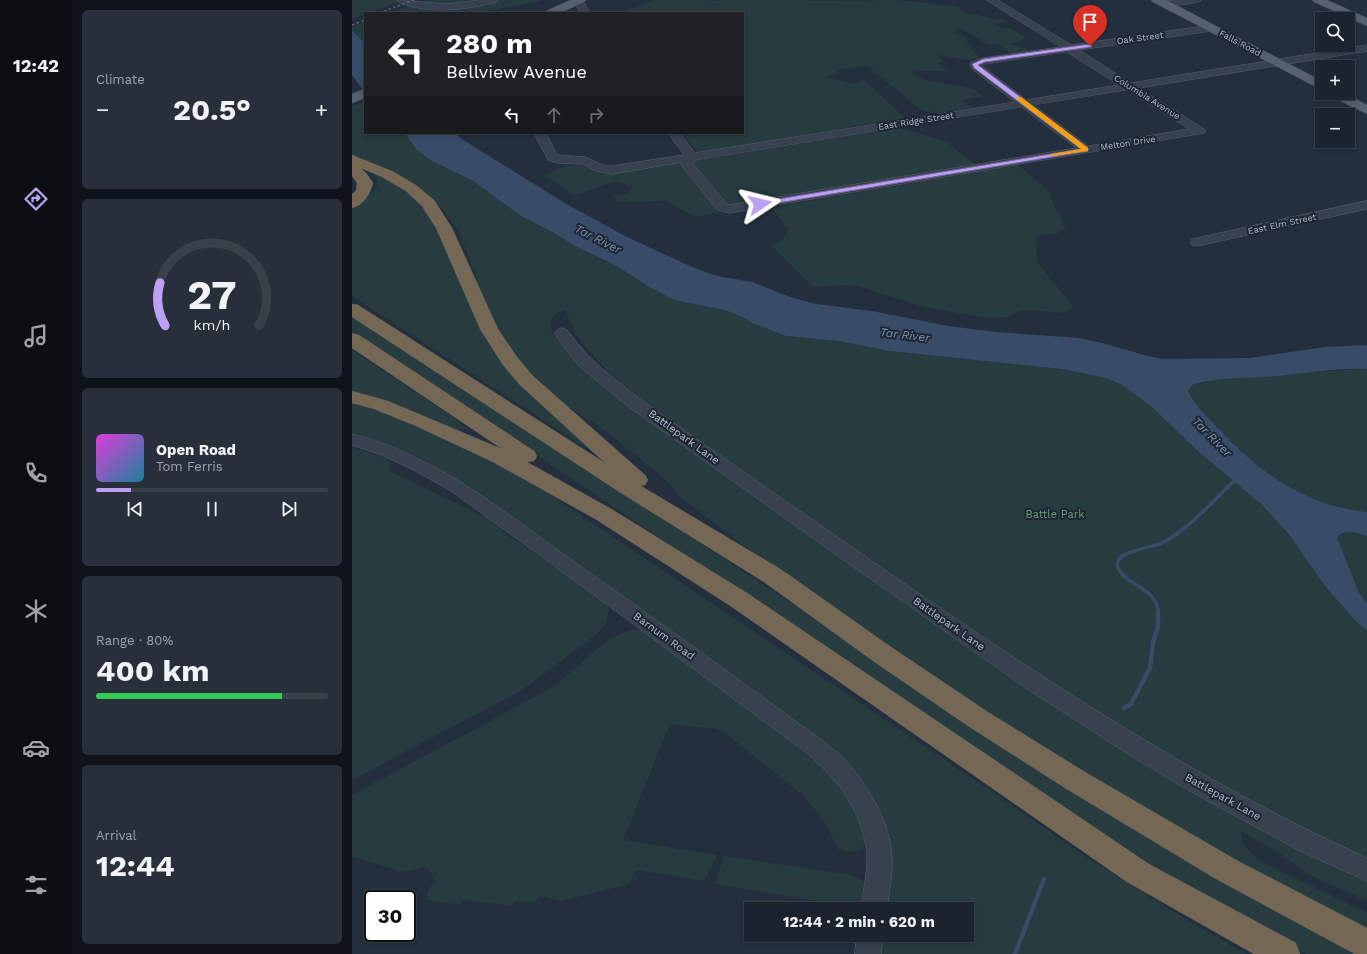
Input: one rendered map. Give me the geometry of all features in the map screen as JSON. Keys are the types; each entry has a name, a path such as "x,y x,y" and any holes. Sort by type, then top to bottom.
{"highway":[{"path":"352,159 411,188 428,202 444,228 489,329 510,361 526,380 679,519"},
{"path":"352,168 361,176 365,183 363,192 352,203"},
{"path":"352,309 679,519 773,576 882,654 978,719 1075,780 1227,870 1367,944"},
{"path":"352,339 586,497 605,515"},
{"path":"352,397 381,405 501,457 605,515 738,600 1138,873 1284,954"}],"main road":[{"path":"1318,0 1367,22"},
{"path":"552,12 579,1"},
{"name":"Falls Road","path":"1161,2 1315,82"},
{"path":"352,99 364,93"},
{"path":"1349,100 1366,109"}],"street":[{"path":"401,0 419,4 446,6 472,5 493,0"},
{"name":"Columbia Avenue","path":"992,0 1200,131"},
{"path":"1161,2 1196,0"},
{"path":"579,1 585,12"},
{"name":"Oak Street","path":"1025,103 976,67 975,64 983,61 1211,28"},
{"name":"East Ridge Street","path":"540,134 552,157 557,159 585,161 600,168 612,170 1367,48"},
{"path":"1025,103 1086,150"},
{"name":"Melton Drive","path":"675,134 692,157 687,164 722,207 730,209 1200,131"},
{"name":"East Elm Street","path":"1197,242 1367,205"},
{"name":"Battlepark Lane","path":"562,333 566,340 586,362 632,400 854,558 1058,699 1151,757 1221,796 1280,828 1367,870"},
{"name":"Barnum Road","path":"352,439 385,450 418,465 457,487 604,592 816,748 839,768 859,795 872,823 879,850 878,884 875,902"},
{"path":"868,954 869,942"}],"green space":[{"path":"352,0 403,0 371,12 364,12 364,15 352,19"},
{"path":"427,0 490,0 453,5 420,3"},
{"path":"500,0 546,0 482,12 392,12 409,6 430,9 466,8"},
{"path":"653,0 897,0 956,6 966,13 989,17 993,20 1003,19 1005,21 1003,23 995,24 1004,29 1011,28 1026,38 1010,44 1023,47 1030,51 1013,54 997,44 988,45 961,28 957,33 966,37 968,45 980,58 965,60 941,55 939,57 944,62 938,63 947,71 924,71 911,73 925,80 974,89 983,96 963,100 971,108 939,113 921,110 867,66 842,69 827,78 855,84 864,80 905,118 708,151 697,151 683,134 744,134 744,12 615,12 635,8"},
{"path":"364,22 364,48 352,35 352,27"},
{"name":"Battle Park","path":"364,101 364,134 406,134 416,149 430,160 473,181 521,216 575,246 615,265 651,288 672,299 725,310 747,319 752,323 786,336 839,341 890,351 1062,369 1107,378 1122,385 1151,406 1261,504 1288,533 1325,586 1353,618 1367,630 1367,859 1306,831 1194,771 1061,692 903,584 669,420 613,378 576,335 565,310 557,312 550,321 552,333 563,347 601,382 944,627 1367,878 1367,901 1310,875 1280,854 1241,831 1243,844 1257,859 1367,913 1367,934 1331,916 1083,773 849,622 790,580 677,495 675,489 654,470 600,427 540,387 506,348 477,289 476,277 468,253 457,230 443,209 352,156 352,106"},
{"path":"892,127 912,131 947,142 975,164 740,206 727,203 692,163 694,158"},
{"path":"683,163 719,213 695,217 666,201 618,202 613,196 627,194 632,188 626,184 616,181 575,195 545,176 557,169 572,165 582,165 606,174"},
{"path":"1017,164 1051,193 1053,203 1064,225 1065,230 1055,234 1040,235 1036,238 1037,262 1072,305 1071,309 1064,313 1029,310 1017,312 1009,317 988,318 924,307 859,286 843,285 813,287 772,246 783,240 788,229 772,208"},
{"path":"369,169 407,191 430,213 479,320 596,454 352,296 352,207 378,188 376,177"},
{"path":"352,314 867,653 1361,954 1306,954 1205,898 1060,806 971,744 883,687 352,332"},
{"path":"352,350 450,415 465,428 459,431 416,413 352,392"},
{"path":"1367,369 1367,512 1345,509 1324,503 1286,485 1269,474 1236,447 1198,407 1188,391 1192,385 1214,380 1277,376 1303,372"},
{"path":"352,400 429,427 527,479 1012,805 1069,845 1186,919 1246,954 880,954 881,942 974,942 974,902 887,902 888,836 880,811 863,784 468,487 421,458 352,433"},
{"path":"352,447 387,459 390,463 389,471 487,518 509,536 607,602 609,611 606,623 596,635 524,689 352,780"},
{"path":"1347,532 1355,532 1367,536 1367,603 1359,593 1338,544 1337,538 1339,535"},
{"path":"637,629 645,631 820,764 841,784 858,810 866,844 854,852 838,849 824,821 803,795 725,733 717,729 670,724 623,840 717,855 704,881 636,870 629,884 561,901 540,896 534,902 515,901 512,906 464,900 461,905 427,900 428,890 436,881 427,867 402,872 352,856 352,795 550,688 561,681 606,642 616,636"},
{"path":"724,856 847,874 860,879 868,885 866,902 823,902 715,884"}],"water":[{"path":"352,30 364,43 364,92 352,75"},
{"name":"Tar River","path":"406,134 457,134 460,138 568,205 627,237 692,267 717,276 752,282 790,297 816,304 872,311 948,326 997,332 1079,338 1163,359 1250,358 1325,347 1367,345 1367,369 1334,370 1267,377 1213,380 1192,385 1188,391 1198,407 1236,447 1269,474 1286,485 1324,503 1345,509 1367,512 1367,536 1347,532 1343,533 1337,538 1359,593 1367,603 1367,630 1353,618 1325,586 1288,533 1261,504 1199,452 1151,406 1122,385 1107,378 1062,369 890,351 839,341 786,336 752,323 747,319 725,310 672,299 651,288 615,265 575,246 521,216 473,181 430,160 416,149"}],"waterway":[{"path":"1158,613 1157,605 1148,593 1129,581 1119,570 1117,564 1120,558 1134,551 1164,542 1173,536 1193,521 1237,478"},
{"path":"1124,708 1131,704 1150,668 1153,643 1158,626 1158,613"},
{"path":"1015,954 1044,879"}],"railway":[{"path":"382,12 414,0"},
{"path":"352,25 364,20"}],"slow traffic":[{"path":"1019,99 1086,150 1053,155"}],"route":[{"path":"760,204 1086,150 976,67 975,64 983,61 1090,46"}]}
